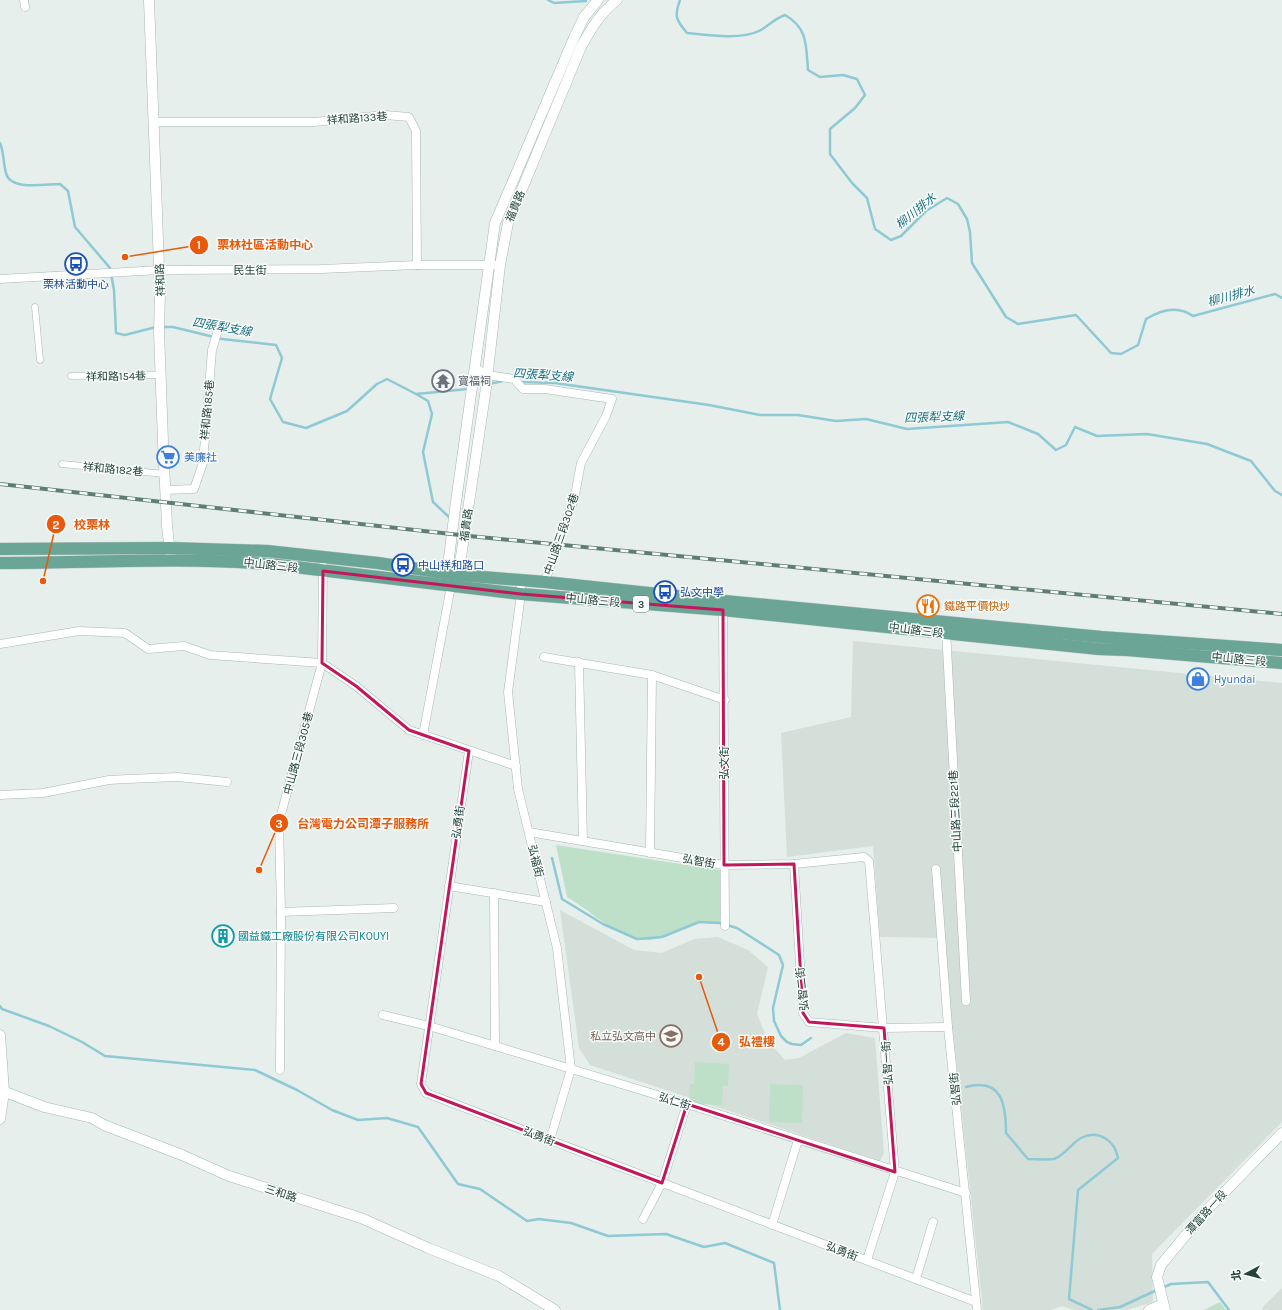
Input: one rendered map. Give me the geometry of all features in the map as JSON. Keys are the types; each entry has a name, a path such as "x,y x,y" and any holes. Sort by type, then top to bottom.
{"main road":[{"name":"中山路三段","path":"0,549 170,548 267,551 378,563 521,594 946,621 1101,637 1282,650"},
{"name":"中山路三段","path":"0,563 171,561 241,562 323,571 452,578 521,579 946,634 1099,649 1282,663"}],"street":[{"name":"祥和路","path":"149,0 151,84 160,270 161,375 165,474 171,561"},
{"name":"福貴路","path":"452,578 452,527 495,223 574,38 584,18 598,0"},
{"name":"福貴路","path":"452,578 486,391 500,265 508,223 581,48 594,23 609,6 617,0"},
{"name":"祥和路133巷","path":"154,122 314,122 385,115 409,117 416,131 417,265"},
{"name":"民生街","path":"0,279 160,270 314,270 417,265 500,265"},
{"path":"35,307 40,360"},
{"name":"祥和路185巷","path":"166,490 194,489 200,475 203,463 212,350 214,338 218,330"},
{"name":"中山路三段302巷","path":"474,367 487,375 514,379 523,389 545,389 612,399 606,416 581,463 574,500 563,527 545,582"},
{"name":"祥和路154巷","path":"71,376 161,375"},
{"name":"祥和路182巷","path":"62,464 165,474"},
{"name":"中山路三段305巷","path":"280,1070 281,912 279,822 322,663 324,557"},
{"path":"423,735 452,578"},
{"name":"弘福街","path":"521,579 521,594 508,692 518,789 557,948 571,1069 550,1140"},
{"name":"弘文街","path":"723,606 725,700 724,926"},
{"name":"中山路三段221巷","path":"946,621 966,1001"},
{"path":"0,644 79,631 125,633 148,650 184,646 210,655 322,663 356,686 408,730 516,766"},
{"path":"544,657 652,675 725,700"},
{"path":"579,662 583,841"},
{"path":"650,853 652,675"},
{"name":"弘勇街","path":"468,751 421,1084 426,1093 867,1260 916,1279 976,1306"},
{"path":"0,795 43,793 109,780 178,777 227,782"},
{"name":"弘智街","path":"529,832 724,865 794,864 864,857 869,861"},
{"name":"弘智一街","path":"867,1260 895,1172 869,861"},
{"name":"弘智二街","path":"794,864 803,1013 809,1022 884,1028 948,1027"},
{"name":"弘智街","path":"936,869 948,1027 966,1193 976,1306"},
{"path":"449,886 546,902"},
{"path":"494,893 495,1046"},
{"path":"281,912 394,908"},
{"name":"弘仁街","path":"383,1015 429,1026 687,1104 895,1172 966,1193"},
{"path":"0,1035 2,1091 0,1119"},
{"name":"三和路","path":"2,1091 44,1107 92,1118 104,1125 182,1155 229,1176 361,1218 428,1248 499,1276 555,1310"},
{"path":"643,1219 662,1182 687,1104"},
{"name":"潭富路一段","path":"1163,1303 1156,1277 1158,1270 1167,1256 1204,1213 1282,1133"},
{"path":"772,1224 798,1140"},
{"path":"916,1279 933,1222"},
{"path":"1149,1310 1163,1303"}],"highlighted area":[{"path":"323,571 521,594 723,610 724,865 794,864 803,1013 809,1022 884,1028 895,1172 687,1104 662,1183 426,1093 421,1084 469,751 409,730 356,686 322,663"}],"shaded area":[{"path":"853,641 1282,683 1282,1122 1152,1254 1153,1302 1127,1310 1075,1310 1062,1306 1051,1310 983,1310 943,938 880,937 873,846 787,857 781,733 851,717"},
{"name":"私立弘文高中","path":"560,910 634,950 662,953 694,939 718,937 748,950 768,967 757,1014 768,1041 785,1060 799,1058 846,1033 875,1038 884,1153 880,1161 590,1065 579,1048"},
{"path":"1282,1288 1282,1310 1263,1310 1262,1308"}],"green space":[{"path":"556,845 720,870 720,923 693,924 656,939 645,940 633,938 621,933 567,897"},
{"path":"695,1062 729,1064 728,1086 723,1086 722,1105 689,1104 690,1084 694,1084"},
{"path":"770,1084 803,1085 802,1123 769,1122"},
{"path":"1220,1302 1226,1310 1204,1310"}],"waterway":[{"name":"柳川排水","path":"548,0 554,3 586,1"},
{"name":"柳川排水","path":"680,0 677,10 677,18 680,25 687,33 714,36 752,34 785,15 793,20 802,32 806,45 808,70 820,77 843,75 857,79 865,95 855,108 830,129 830,154 852,183 867,198 875,229 891,240 901,236 926,211 947,198 958,204 967,219 970,232 972,263 1006,317 1018,324 1076,315 1111,353 1121,354 1138,345 1146,319 1158,313 1175,310 1193,316 1275,294 1282,298"},
{"name":"四張犁支線","path":"0,143 4,165 9,179 14,182 29,185 60,184 68,191 75,227 110,268 114,290 116,333 125,335 156,327"},
{"name":"四張犁支線","path":"161,327 173,327 222,339 276,345 282,358 270,399 283,422 306,428 347,411 377,384 387,379 416,394 468,389"},
{"name":"四張犁支線","path":"489,384 503,381"},
{"name":"四張犁支線","path":"520,382 555,383 709,405 760,415 798,415 836,421 866,419 907,429 1008,422 1038,434 1056,450 1066,445 1075,427 1097,436 1147,434 1207,444 1251,461 1275,491 1282,495"},
{"path":"416,394 428,401 432,414 423,452 433,502 450,518"},
{"path":"552,858 562,899 603,924 637,939 662,937 699,922 720,923 737,928 779,955 783,965 773,1008 774,1021 781,1036 787,1042 801,1045 811,1038"},
{"path":"0,1006 2,1009 49,1026 82,1042 105,1056 255,1070 297,1090 332,1110 358,1120 387,1118 418,1127 458,1184 480,1189 527,1221 539,1219 571,1223 608,1236 666,1234 704,1247 725,1243 774,1263 780,1310"},
{"path":"966,1087 978,1085 987,1086 1000,1096 1005,1113 1006,1133 1028,1159 1054,1159 1081,1138 1094,1135 1105,1138 1113,1146 1118,1158 1078,1190 1069,1299 1092,1310"},
{"path":"1162,1288 1171,1284 1208,1282 1229,1310"},
{"path":"1098,1310 1120,1307 1157,1290"}],"railway":[{"path":"0,484 469,536 1282,614"}],"place":[{"name":"栗林社區活動中心","path":"125,257"},
{"name":"栗林活動中心","path":"76,264"},
{"name":"寶福祠","path":"443,381"},
{"name":"美廉社","path":"168,457"},
{"name":"中山祥和路口","path":"403,565"},
{"name":"校栗林","path":"43,581"},
{"name":"弘文中學","path":"665,592"},
{"name":"鐵路平價快炒","path":"928,606"},
{"name":"Hyundai","path":"1198,679"},
{"name":"台灣電力公司潭子服務所","path":"259,870"},
{"name":"國益鐵工廠股份有限公司KOUYI","path":"223,936"},
{"name":"弘禮樓","path":"699,977"},
{"name":"私立弘文高中","path":"671,1036"}]}
